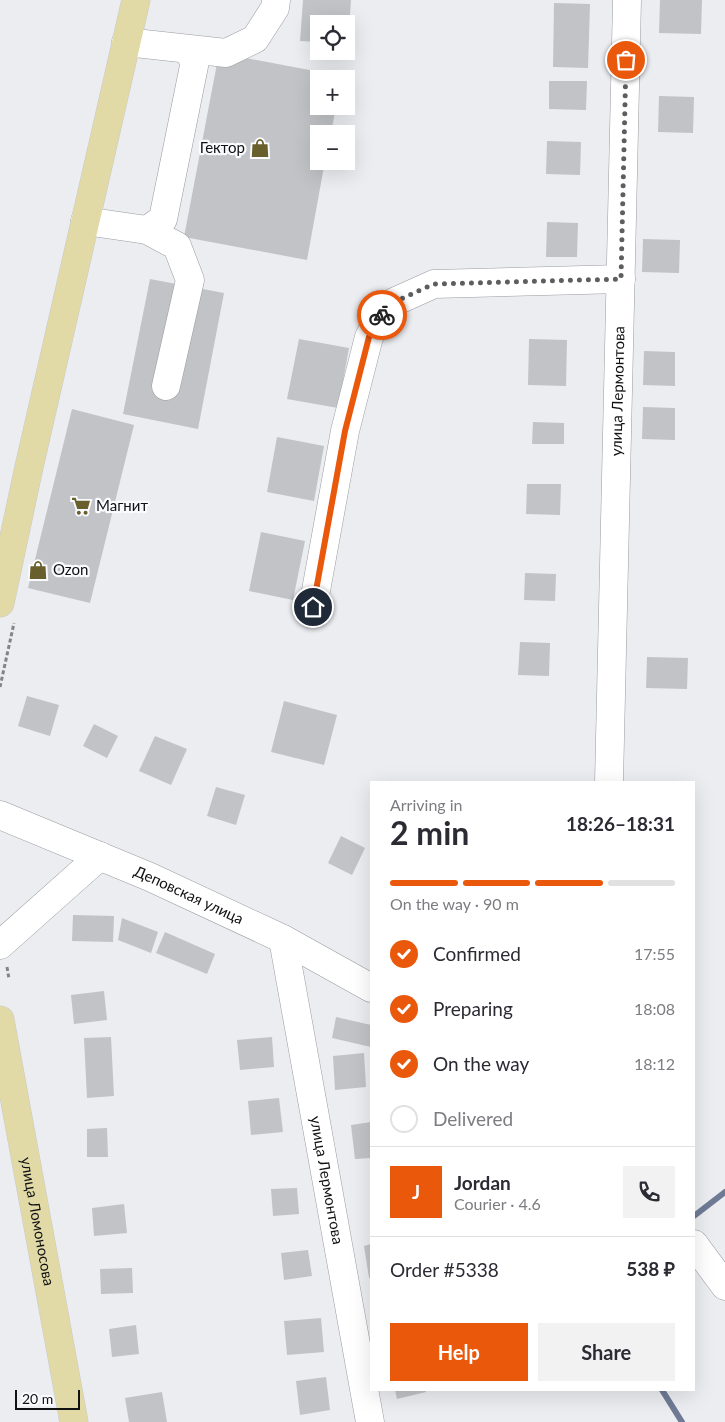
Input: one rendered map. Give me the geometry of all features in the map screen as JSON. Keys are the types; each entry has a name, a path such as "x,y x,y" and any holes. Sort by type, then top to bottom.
{"main road":[{"path":"7,613 29,467 136,0"},
{"name":"улица Ломоносова","path":"0,1020 74,1422"}],"street":[{"path":"126,42 226,53 256,39 275,8 276,0"},
{"name":"улица Лермонтова","path":"609,781 627,0"},
{"path":"147,230 163,219 195,61 186,49"},
{"path":"85,221 147,230 177,246 190,280 166,386"},
{"path":"313,607 345,431 369,337 380,317 394,302 434,284 621,279"},
{"name":"Деповская улица","path":"0,815 150,877 283,939 370,987"},
{"path":"0,945 100,856"},
{"name":"улица Лермонтова","path":"283,939 370,1422"},
{"path":"695,1245 725,1286"}],"path":[{"path":"0,687 7,613"}],"building":[{"path":"303,0 351,0 350,15 310,15 310,42 300,41"},
{"path":"660,0 702,0 701,34 659,33"},
{"path":"554,3 590,4 588,68 553,67"},
{"name":"Гектор","path":"219,53 310,70 310,115 334,115 333,125 310,125 310,170 323,170 307,260 184,237"},
{"path":"549,81 587,81 586,110 549,109"},
{"path":"659,96 694,97 693,133 658,132"},
{"path":"547,141 581,142 580,175 546,174"},
{"path":"547,222 578,223 577,257 546,257"},
{"path":"643,239 680,240 679,273 642,272"},
{"path":"150,279 224,293 198,429 123,414"},
{"path":"299,339 349,348 338,408 287,399"},
{"path":"529,339 567,340 566,386 528,385"},
{"path":"644,351 675,352 675,386 643,385"},
{"path":"643,407 675,408 675,440 642,439"},
{"name":"Магнит","path":"72,409 134,425 90,603 28,588"},
{"path":"533,422 564,423 564,444 532,444"},
{"path":"277,437 324,446 314,501 267,492"},
{"path":"527,484 561,484 560,515 526,514"},
{"path":"261,532 305,541 293,600 249,591"},
{"path":"525,573 556,574 555,601 524,600"},
{"path":"520,642 550,643 549,676 518,675"},
{"path":"647,657 688,658 687,689 646,688"},
{"path":"27,696 59,705 50,736 18,726"},
{"path":"284,701 337,715 324,765 271,752"},
{"path":"94,724 118,736 107,758 83,746"},
{"path":"155,736 187,749 171,785 139,771"},
{"path":"216,787 245,795 236,825 207,816"},
{"path":"341,836 365,848 352,875 328,863"},
{"path":"73,915 114,916 113,942 72,941"},
{"path":"122,918 158,932 151,953 118,940"},
{"path":"165,932 215,954 207,974 156,953"},
{"path":"104,991 107,1020 74,1024 71,995"},
{"path":"336,1017 370,1025 370,1047 332,1038"},
{"path":"111,1037 114,1096 87,1098 84,1038"},
{"path":"272,1037 274,1067 240,1070 237,1040"},
{"path":"364,1053 366,1087 335,1090 333,1056"},
{"path":"279,1098 283,1132 251,1135 248,1101"},
{"path":"370,1122 370,1158 355,1159 351,1125"},
{"path":"107,1128 108,1157 87,1157 87,1129"},
{"path":"297,1188 299,1214 273,1216 271,1189"},
{"path":"124,1204 127,1233 94,1236 92,1208"},
{"path":"370,1244 370,1278 369,1278 364,1246"},
{"path":"308,1250 312,1276 284,1280 281,1253"},
{"path":"132,1268 133,1293 101,1294 100,1269"},
{"path":"321,1318 324,1352 287,1355 284,1321"},
{"path":"136,1325 139,1354 112,1357 109,1329"},
{"path":"326,1377 330,1410 300,1415 296,1381"},
{"path":"395,1391 426,1391 426,1392 397,1399"},
{"path":"162,1392 167,1422 129,1422 125,1398"}],"waterway":[{"path":"695,1215 725,1192"},
{"path":"663,1391 682,1422"}],"way so far":[{"path":"382,315 394,302 434,284 621,279 626,60"}],"place":[{"name":"Гектор","path":"260,148"},
{"name":"Магнит","path":"81,506"},
{"name":"Ozon","path":"38,570"}],"route":[{"path":"313,607 345,431 369,337 382,315"}]}
